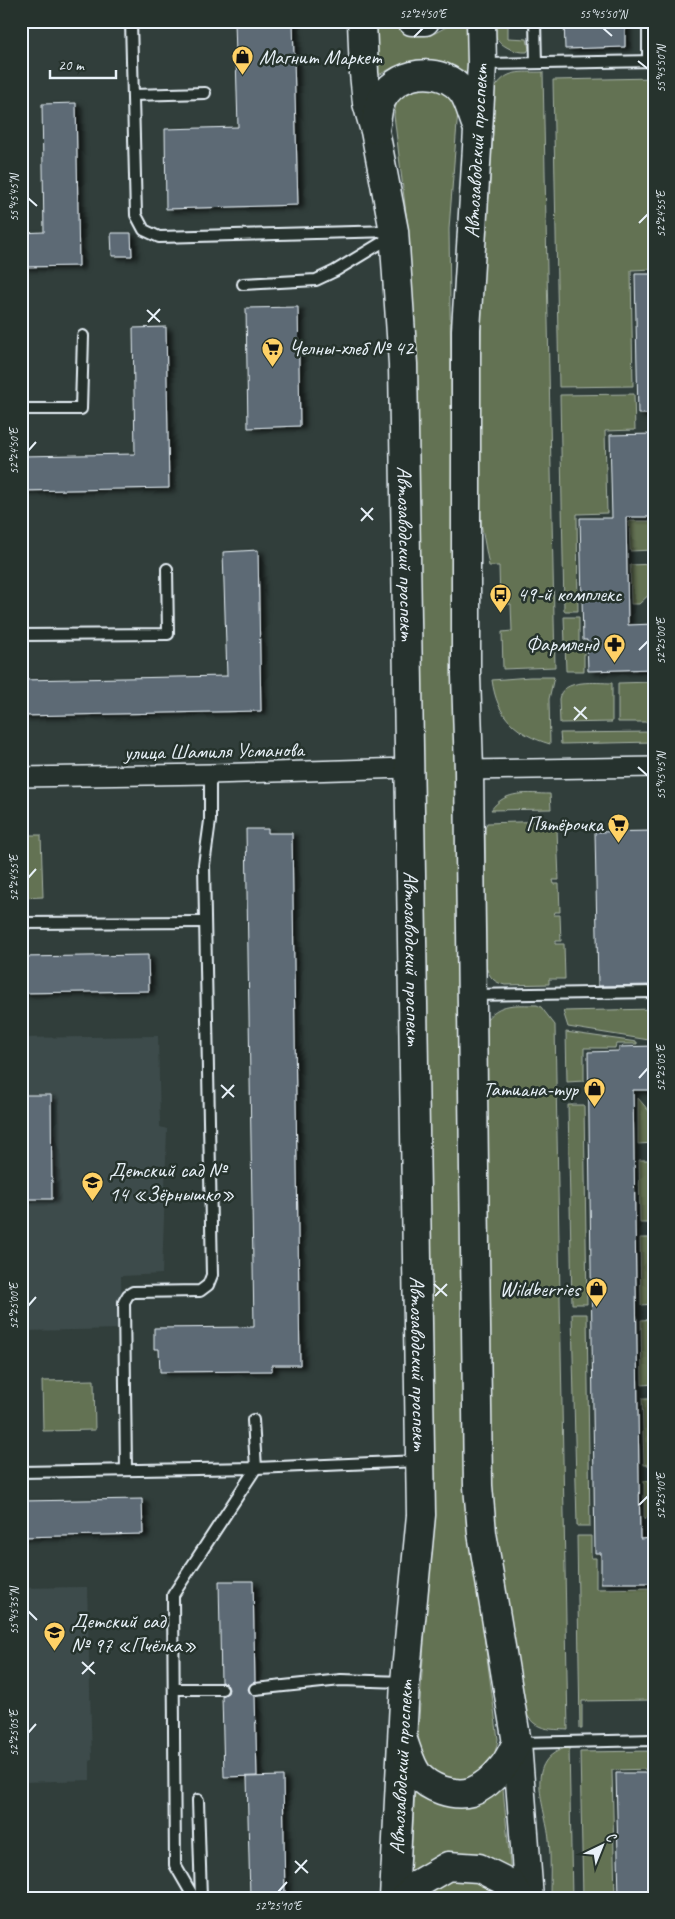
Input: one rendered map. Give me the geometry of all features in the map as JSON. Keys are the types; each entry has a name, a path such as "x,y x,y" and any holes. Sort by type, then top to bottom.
{"street":[{"name":"Автозаводский проспект","path":"362,21 364,73 368,103 394,233 403,364 421,1515 405,1682 394,1898"},
{"path":"412,21 425,21"},
{"name":"Автозаводский проспект","path":"481,21 482,64 479,131 466,330 466,675 469,770 478,1486 482,1532 517,1743 529,1898"},
{"path":"375,131 380,103 391,88 406,78 423,73 438,75 453,81 464,93 479,131"},
{"path":"469,770 654,767"},
{"name":"улица Шамиля Усманова","path":"21,777 408,768"},
{"path":"402,1737 409,1758 418,1775 434,1787 452,1793 470,1792 488,1782 502,1768 517,1743"},
{"path":"405,1898 419,1883 448,1866 479,1868 511,1884 520,1898"}],"lane":[{"path":"131,21 136,215 141,226 149,233 159,237 394,233"},
{"path":"535,21 536,63"},
{"path":"482,64 651,61 648,21"},
{"path":"133,95 205,93"},
{"path":"244,284 316,280 335,271 394,233"},
{"path":"21,409 81,409 83,336"},
{"path":"21,636 168,634 167,569"},
{"path":"126,1470 124,1302 128,1294 134,1292 200,1291 208,1285 212,1275 204,865 210,821 210,774"},
{"path":"21,923 205,922"},
{"path":"471,995 654,992"},
{"path":"194,1898 175,1864 173,1595 256,1468 253,1420"},
{"path":"21,1472 256,1468 421,1461"},
{"path":"255,1689 341,1680 405,1682"},
{"path":"174,1689 222,1689"},
{"path":"517,1743 654,1740"},
{"path":"198,1800 201,1898"}],"shaded area":[{"name":"Детский сад № 14 «Зёрнышко»","path":"158,1036 160,1127 167,1129 162,1274 121,1276 122,1329 21,1331 21,1038"},
{"name":"Детский сад № 97 «Пчёлка»","path":"87,1587 92,1760 90,1761 90,1780 21,1782 21,1588"}],"green space":[{"path":"374,21 385,21 405,33 420,35 435,33 457,21 469,21 468,76 444,63 423,60 401,64 377,76"},
{"path":"494,21 508,21 508,38 527,39 529,49 527,52 513,50 500,42 494,33"},
{"path":"521,72 543,72 555,667 503,669 502,632 512,631 511,604 500,604 499,566 489,566 481,523 478,471 482,293 492,153 494,90 509,75"},
{"path":"654,78 654,269 631,270 633,386 559,387 553,80"},
{"path":"431,84 452,97 458,110 449,229 470,1531 498,1739 494,1755 488,1765 465,1782 437,1776 428,1769 423,1758 418,1734 434,1491 410,246 394,115 398,100 402,95"},
{"path":"634,394 635,430 605,431 607,513 577,514 578,611 564,611 560,395"},
{"path":"629,521 654,521 654,550 630,551"},
{"path":"654,564 654,590 639,604 631,604 630,565"},
{"path":"564,617 579,617 579,644 584,644 584,671 566,671"},
{"path":"554,677 549,699 550,744 527,735 518,729 510,722 498,704 492,680"},
{"path":"654,682 654,722 618,722 618,683"},
{"path":"581,683 612,683 612,722 560,723 559,699 566,688"},
{"path":"654,732 654,742 561,744 560,733"},
{"path":"518,794 550,794 551,809 491,810 497,803 510,796"},
{"path":"548,821 557,829 559,880 553,880 554,884 559,884 560,912 555,912 554,915 560,915 561,941 555,941 555,944 564,944 565,979 549,979 549,984 505,985 493,979 486,967 485,829 487,823"},
{"path":"21,835 41,835 43,897 21,898"},
{"path":"537,1005 541,1007 555,1025 568,1730 540,1727 527,1715 494,1533 489,1484 486,1020 491,1014 503,1007"},
{"path":"654,1009 654,1043 650,1043 649,1040 568,1027 563,1011"},
{"path":"566,1032 637,1042 637,1044 616,1044 615,1048 584,1048 584,1081 567,1082"},
{"path":"638,1098 654,1117 654,1143 638,1144"},
{"path":"568,1105 584,1105 587,1304 572,1304"},
{"path":"639,1160 654,1160 654,1223 640,1223"},
{"path":"640,1238 654,1238 654,1304 641,1305"},
{"path":"572,1314 587,1314 590,1526 577,1526"},
{"path":"654,1319 654,1384 642,1385 641,1320"},
{"path":"94,1380 95,1430 43,1431 42,1381"},
{"path":"642,1399 654,1399 654,1465 644,1465"},
{"path":"644,1481 654,1481 654,1511 644,1520"},
{"path":"577,1536 591,1536 591,1558 596,1558 596,1589 654,1588 654,1700 582,1701 582,1729 580,1729"},
{"path":"569,1747 572,1898 550,1898 550,1847 541,1799 541,1773 545,1762 554,1753"},
{"path":"654,1751 654,1769 612,1770 615,1898 583,1898 580,1752"},
{"path":"503,1788 511,1875 429,1862 410,1872 415,1789 493,1795"},
{"path":"449,1880 471,1880 484,1883 496,1891 501,1898 422,1898"}],"building":[{"path":"235,21 293,21 298,205 166,209 165,129 238,127"},
{"path":"564,21 625,21 625,47 565,49"},
{"path":"76,103 79,266 21,267 21,233 44,232 42,104"},
{"path":"111,233 131,233 132,256 112,256"},
{"path":"635,274 654,274 654,414 638,414"},
{"name":"Челны-хлеб № 42","path":"298,307 300,426 248,428 246,308"},
{"path":"166,327 169,488 21,491 21,456 135,454 133,328"},
{"path":"654,434 654,517 626,517 628,625 654,624 654,669 588,671 587,640 583,640 580,518 612,518 610,435"},
{"path":"258,550 261,711 21,716 21,680 227,676 223,552"},
{"path":"246,829 268,829 268,833 292,833 300,1365 272,1365 272,1371 160,1372 159,1349 154,1349 154,1328 254,1327"},
{"path":"654,831 654,985 598,986 595,832"},
{"path":"148,955 149,991 21,993 21,957"},
{"path":"654,1046 654,1090 633,1090 640,1539 654,1538 654,1583 601,1583 601,1553 595,1553 588,1052 619,1051 619,1047"},
{"path":"21,1095 51,1095 52,1199 21,1199"},
{"path":"142,1499 143,1534 21,1537 21,1501"},
{"path":"219,1581 253,1581 255,1682 248,1689 255,1696 257,1776 224,1777 222,1696 228,1693 229,1689 226,1683 221,1682"},
{"path":"616,1773 652,1773 654,1898 619,1898"},
{"path":"283,1776 285,1898 250,1898 247,1777"}],"place":[{"name":"Магнит Маркет","path":"243,76"},
{"name":"Челны-хлеб № 42","path":"273,367"},
{"name":"49-й комплекс","path":"501,613"},
{"name":"Фармленд","path":"614,663"},
{"name":"Пятёрочка","path":"619,843"},
{"name":"Татиана-тур","path":"594,1108"},
{"name":"Детский сад № 14 «Зёрнышко»","path":"93,1201"},
{"name":"Wildberries","path":"596,1308"},
{"name":"Детский сад № 97 «Пчёлка»","path":"55,1652"}]}
